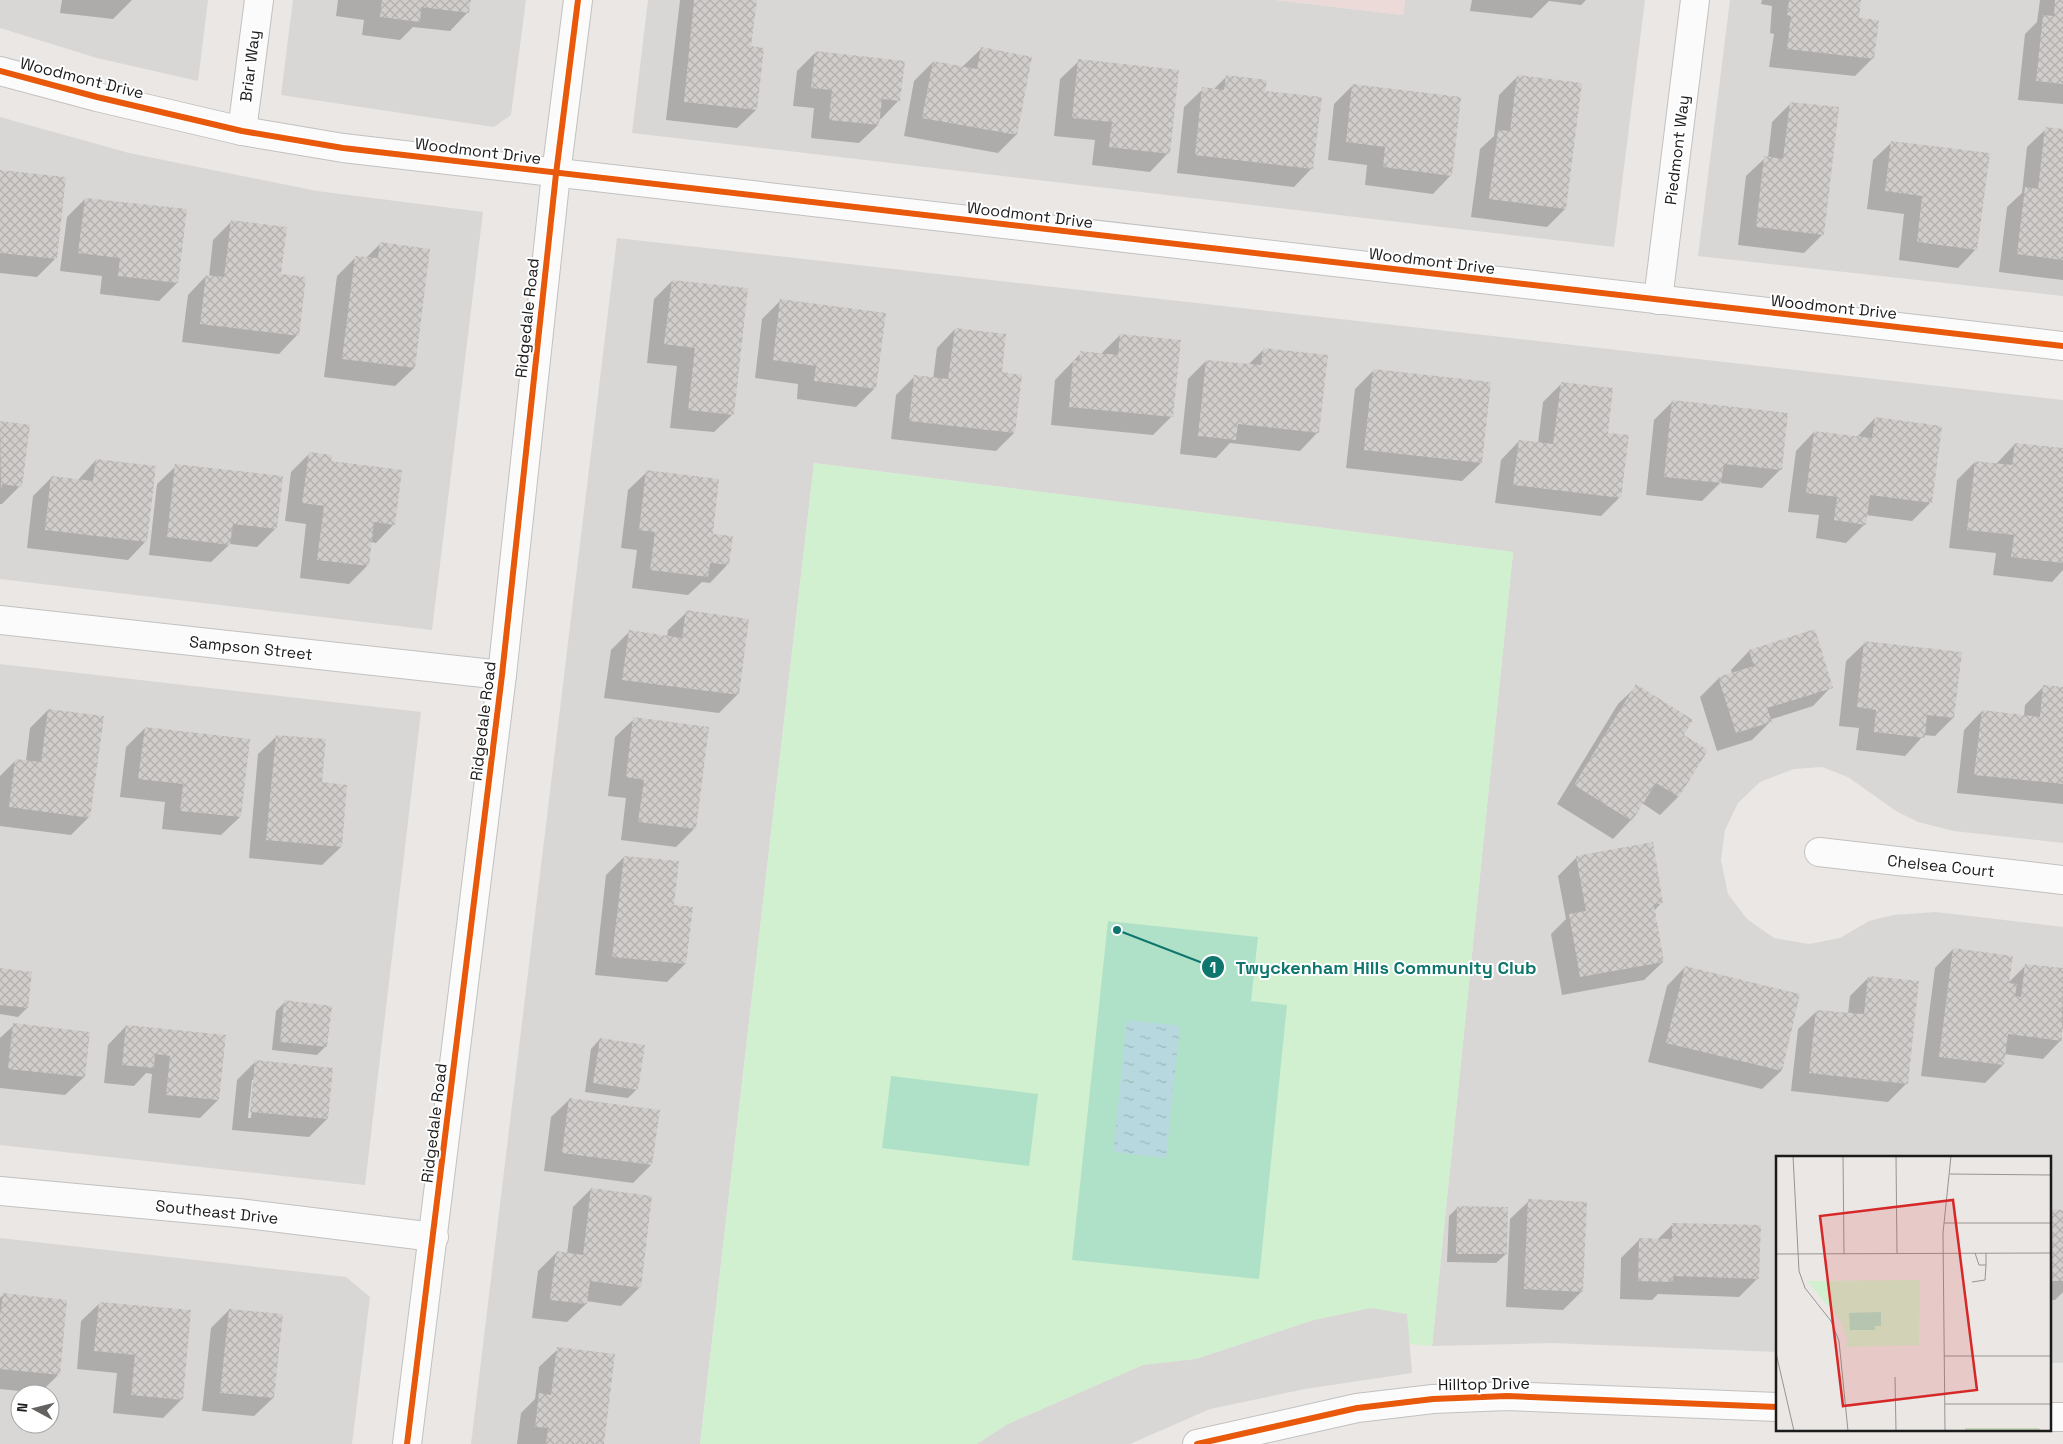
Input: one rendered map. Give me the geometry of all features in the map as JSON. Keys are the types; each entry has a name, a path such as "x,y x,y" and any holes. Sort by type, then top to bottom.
{"street":[{"name":"Briar Way","path":"242,131 259,0"},
{"name":"Ridgedale Road","path":"408,1444 502,675 556,174 578,0"},
{"name":"Piedmont Way","path":"1658,300 1695,0"},
{"name":"Woodmont Drive","path":"0,71 97,97 242,131 343,148 2063,346"},
{"name":"Sampson Street","path":"0,620 502,675"},
{"name":"Chelsea Court","path":"1818,852 2063,880"},
{"name":"Southeast Drive","path":"0,1191 238,1213 434,1238"},
{"name":"Hilltop Drive","path":"1197,1444 1357,1408 1433,1399 1507,1396 1776,1407"},
{"path":"2050,1417 2063,1417"}],"shaded area":[{"path":"0,0 208,0 198,81 97,58 0,28"},
{"path":"293,0 526,0 511,115 494,127 281,95"},
{"path":"648,0 1276,0 1403,15 1405,0 1645,0 1614,247 632,133"},
{"path":"1276,0 1405,0 1403,15"},
{"path":"1730,0 2063,0 2063,296 1698,256"},
{"path":"0,117 129,153 317,191 483,212 432,630 0,579"},
{"path":"617,238 2063,400 2063,843 1954,831 1918,822 1896,811 1848,777 1822,767 1794,769 1760,782 1738,803 1725,830 1721,860 1728,894 1747,919 1774,938 1809,944 1840,938 1869,921 1893,915 1936,912 2063,927 2063,1363 2050,1363 2050,1156 1776,1156 1776,1352 1552,1343 1432,1346 1513,552 814,463 700,1444 471,1444"},
{"path":"0,664 421,712 365,1185 0,1145"},
{"path":"0,1238 346,1277 370,1297 352,1444 0,1444"},
{"path":"1371,1308 1407,1314 1412,1373 1305,1389 1210,1409 1130,1444 977,1444 1008,1424 1143,1365 1196,1359 1314,1320"}],"green space":[{"path":"814,463 1513,552 1432,1346 1409,1344 1407,1314 1314,1320 1196,1359 1143,1365 1008,1424 977,1444 700,1444"},
{"path":"1108,921 1258,937 1251,1001 1287,1005 1259,1279 1072,1260"},
{"path":"891,1076 1038,1094 1029,1166 882,1148"}],"water":[{"path":"1127,1020 1180,1026 1166,1158 1113,1152"}],"building":[{"path":"382,0 471,0 469,13 421,7 420,22 380,17"},
{"path":"694,0 757,0 751,46 764,48 757,110 684,102"},
{"path":"1789,0 1861,0 1859,18 1879,20 1874,59 1787,49 1791,16 1787,15"},
{"path":"2055,0 2063,0 2063,84 2036,81 2043,15 2054,16"},
{"path":"981,47 1032,57 1017,135 922,118 933,61 977,69"},
{"path":"815,51 905,61 900,101 882,99 879,125 829,120 832,90 811,88"},
{"path":"1078,59 1179,70 1170,154 1109,147 1112,122 1072,118"},
{"path":"1226,75 1267,80 1265,91 1322,97 1313,169 1195,155 1202,87 1224,90"},
{"path":"1517,75 1582,83 1566,209 1489,199 1498,130 1510,131"},
{"path":"1352,84 1461,97 1452,176 1383,167 1385,147 1346,142"},
{"path":"1790,102 1839,107 1824,235 1756,227 1764,156 1783,159"},
{"path":"2045,127 2063,129 2063,260 2017,254 2025,187 2038,189"},
{"path":"1891,141 1990,153 1977,250 1917,242 1922,196 1885,191"},
{"path":"0,170 66,177 57,259 0,253"},
{"path":"85,198 187,209 178,283 118,276 120,258 78,253"},
{"path":"231,220 287,227 281,274 306,277 299,336 200,324 206,275 224,277"},
{"path":"380,242 430,249 415,368 342,359 355,256 378,258"},
{"path":"672,280 748,288 734,415 688,410 695,348 664,344"},
{"path":"780,299 886,313 876,389 814,381 816,366 773,360"},
{"path":"955,328 1006,334 1002,372 1022,375 1015,433 909,421 914,375 948,379"},
{"path":"1120,334 1181,340 1173,417 1069,407 1073,360 1079,361 1080,351 1118,355"},
{"path":"1263,348 1328,355 1319,433 1238,424 1236,440 1198,436 1206,360 1261,365"},
{"path":"1373,369 1491,382 1482,463 1364,450"},
{"path":"1561,382 1613,388 1608,433 1629,435 1621,498 1513,485 1519,440 1553,444"},
{"path":"1672,400 1788,413 1782,470 1724,464 1721,483 1664,477"},
{"path":"1875,417 1942,426 1932,503 1870,495 1866,525 1834,520 1837,497 1806,493 1814,431 1872,438"},
{"path":"0,421 30,425 22,487 2,484 1,491"},
{"path":"2015,443 2063,448 2063,563 2011,557 2014,535 1967,530 1975,461 2012,465"},
{"path":"309,452 332,455 331,461 402,470 395,525 374,522 369,566 317,560 324,506 302,503"},
{"path":"96,459 156,466 147,542 45,530 51,476 93,481"},
{"path":"175,464 283,476 277,529 233,524 230,545 167,537"},
{"path":"646,470 719,479 713,534 733,536 729,565 710,563 708,577 650,570 655,532 639,530"},
{"path":"686,610 749,619 739,695 622,680 629,630 682,638"},
{"path":"1815,629 1833,688 1767,708 1772,722 1736,733 1718,677 1754,666 1749,650"},
{"path":"1864,641 1962,652 1954,718 1927,715 1925,738 1874,732 1876,710 1857,707"},
{"path":"1636,684 1693,720 1684,735 1708,750 1679,797 1656,783 1632,821 1574,785"},
{"path":"2043,685 2063,687 2063,784 1974,775 1982,710 2040,717"},
{"path":"48,709 104,716 90,818 9,807 15,759 41,762"},
{"path":"633,717 709,727 696,829 638,822 644,780 626,777"},
{"path":"145,727 250,739 241,817 180,811 183,784 138,779"},
{"path":"276,735 326,739 322,782 347,785 342,847 266,840"},
{"path":"1653,842 1663,903 1654,905 1664,962 1580,977 1569,914 1586,911 1576,856"},
{"path":"624,856 679,861 674,905 693,907 686,964 612,957"},
{"path":"1953,948 2013,956 2009,983 2017,984 2015,996 2021,997 2025,964 2063,968 2062,1041 2008,1034 2004,1065 1939,1057"},
{"path":"1685,966 1800,994 1782,1071 1666,1043"},
{"path":"0,968 32,972 28,1008 0,1005"},
{"path":"1868,976 1919,981 1908,1084 1809,1073 1816,1010 1864,1014"},
{"path":"284,1000 332,1006 327,1047 280,1042"},
{"path":"13,1023 90,1032 85,1077 8,1069"},
{"path":"126,1025 226,1035 219,1100 166,1095 170,1056 155,1054 154,1068 122,1065"},
{"path":"600,1038 645,1045 638,1090 593,1083"},
{"path":"255,1060 333,1068 328,1119 250,1112"},
{"path":"569,1098 660,1110 652,1165 562,1153"},
{"path":"591,1188 652,1196 641,1288 590,1281 587,1304 550,1300 556,1251 583,1255"},
{"path":"1528,1199 1587,1202 1583,1292 1524,1289"},
{"path":"1457,1206 1508,1207 1507,1254 1456,1254"},
{"path":"2050,1209 2063,1210 2063,1281 2050,1281"},
{"path":"1672,1223 1761,1225 1759,1279 1674,1276 1672,1282 1638,1281 1639,1238 1672,1239"},
{"path":"3,1293 67,1300 60,1375 0,1369 0,1316"},
{"path":"99,1302 191,1310 183,1400 131,1395 135,1355 94,1351"},
{"path":"229,1309 283,1314 274,1398 220,1393"},
{"path":"557,1347 615,1354 604,1444 546,1444 548,1428 535,1427 539,1393 551,1395"}],"cycle path":[{"path":"407,1444 502,675 556,174 578,0"},
{"path":"0,71 97,97 242,131 343,148 2063,346"},
{"path":"1197,1444 1357,1408 1433,1399 1507,1396 1776,1407"}],"place":[{"name":"Twyckenham Hills Community Club","path":"1117,930"}]}
